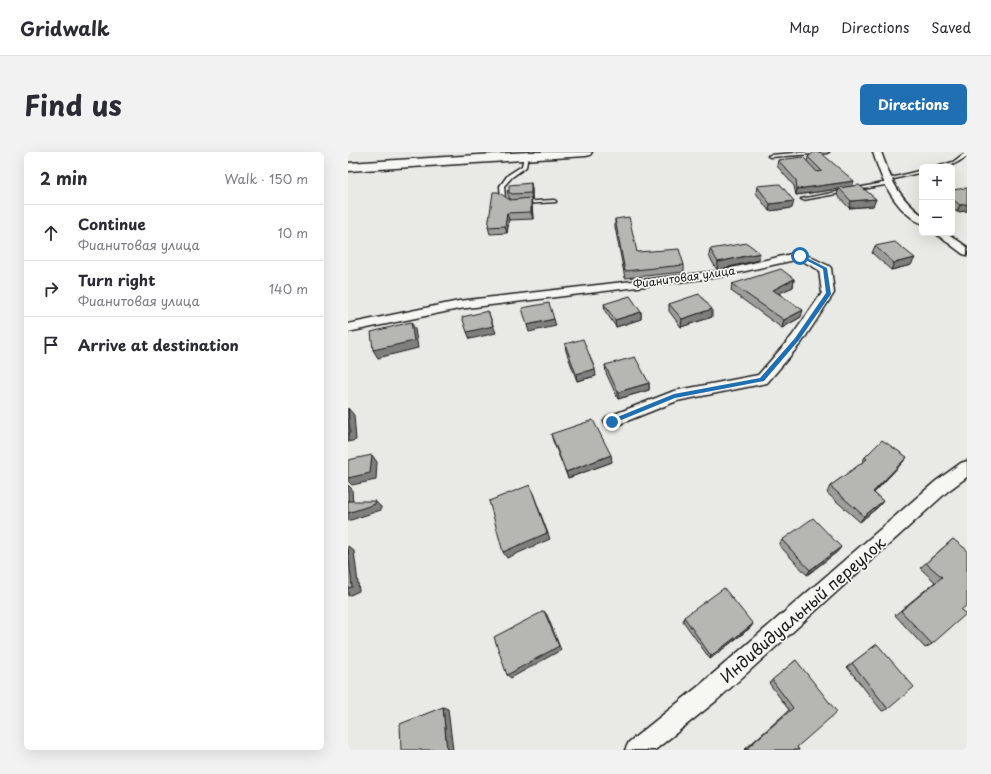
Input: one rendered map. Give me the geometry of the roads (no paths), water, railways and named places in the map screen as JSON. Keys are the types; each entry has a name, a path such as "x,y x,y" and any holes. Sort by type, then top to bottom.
{"main road":[{"path":"348,167 586,152"}],"street":[{"path":"877,152 887,182 893,194 901,203 919,218"},
{"path":"944,236 967,252"},
{"name":"Фианитовая улица","path":"348,328 459,305 719,274 800,256 825,268 828,294 797,339 762,379 674,396 612,422"},
{"name":"Индивидуальный переулок","path":"638,750 708,693 942,486 967,468"}],"lane":[{"path":"770,156 828,152"},
{"path":"951,164 955,163 967,154"},
{"path":"526,156 524,167 510,176 502,186 503,199 512,204 554,201"},
{"path":"803,199 887,182 919,172"}]}
